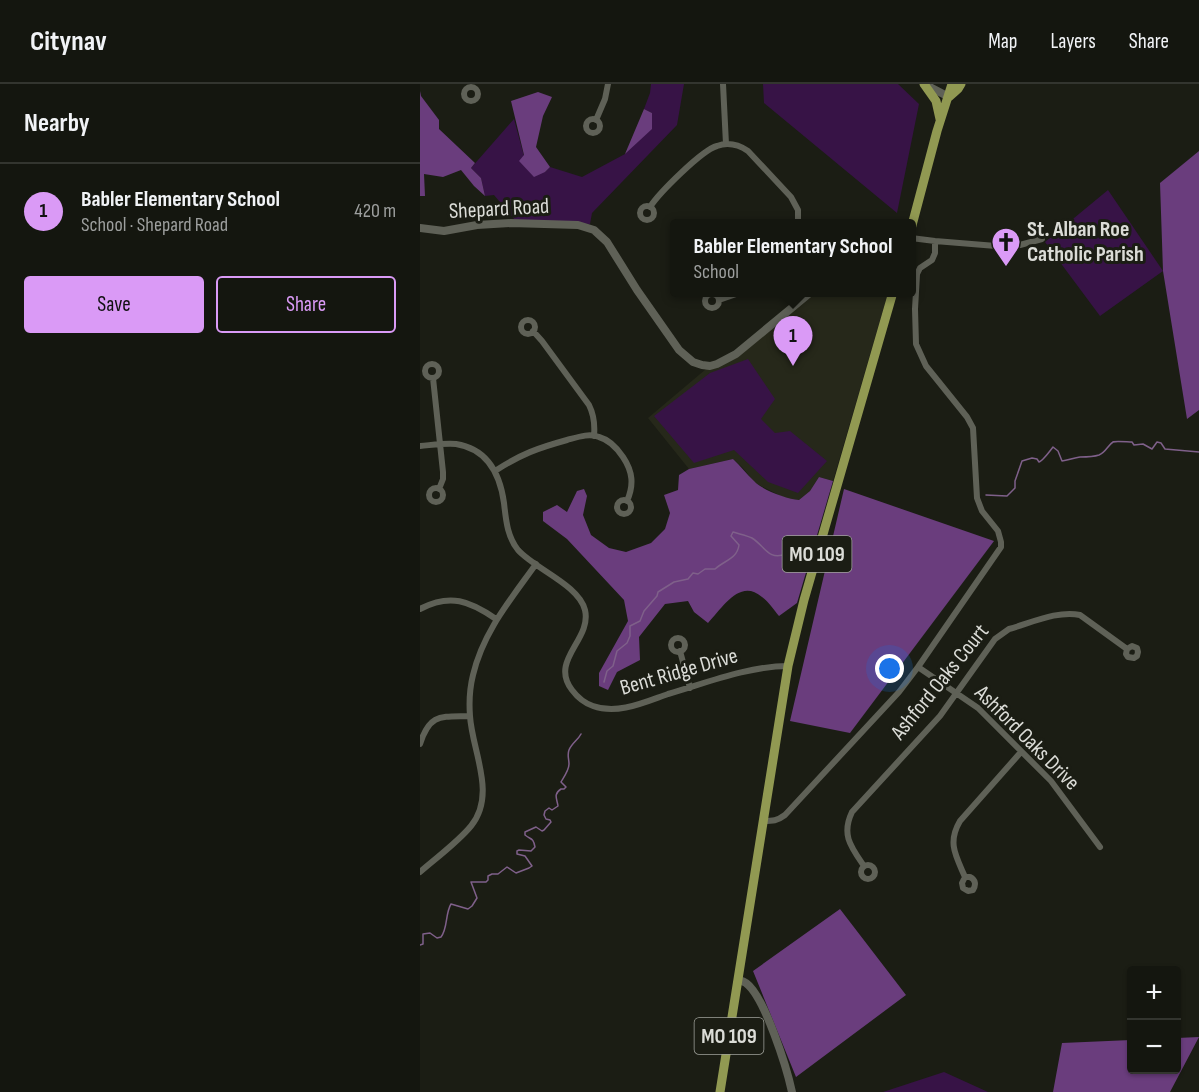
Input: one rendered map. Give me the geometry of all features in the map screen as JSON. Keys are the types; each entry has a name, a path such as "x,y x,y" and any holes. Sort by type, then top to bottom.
{"main road":[{"path":"924,84 949,97"},
{"path":"924,84 936,101 941,120"},
{"path":"915,219 952,84"},
{"path":"949,97 961,84"},
{"name":"MO 109","path":"720,1092 788,666 804,600 892,297"}],"street":[{"path":"596,120 605,99 608,84"},
{"path":"723,84 726,144"},
{"path":"650,207 659,194 704,153 726,144 737,145 748,151 794,202 798,210 798,219"},
{"name":"Shepard Road","path":"420,228 444,231 477,225 511,223 578,225 594,230 607,242 679,350 693,362 702,365 717,364 736,354 805,297"},
{"path":"916,239 1010,246 1042,239"},
{"path":"916,292 917,274 920,268 932,260 935,253 934,241"},
{"path":"719,300 728,297"},
{"path":"763,821 774,821 785,815 898,692 999,552 1002,542 996,526 982,511 976,498 974,428 926,366 916,344 916,297"},
{"path":"533,331 590,405 593,414 594,436"},
{"path":"433,378 443,479 439,489"},
{"path":"495,471 539,447 584,435 594,436 613,444 628,465 632,490 627,501"},
{"name":"Bent Ridge Drive","path":"420,446 456,444 476,451 486,459 500,481 511,540 519,551 578,596 585,609 585,627 571,652 566,678 569,686 581,700 600,708 622,709 760,668 788,666"},
{"path":"420,872 471,826 480,809 482,783 470,716 473,675 486,638 496,619 536,564"},
{"path":"420,609 440,601 458,601 478,607 496,619"},
{"name":"Ashford Oaks Court","path":"864,866 852,849 848,837 847,824 852,812 935,722 995,639 1002,633 1060,614 1072,613 1080,615 1127,649"},
{"path":"680,651 690,688"},
{"name":"Ashford Oaks Drive","path":"918,667 978,708 1051,781 1100,847"},
{"path":"420,744 428,725 436,719 470,716"},
{"path":"965,877 953,847 956,828 1021,752"},
{"path":"738,980 748,985 761,1005 784,1061 792,1092"}],"shaded area":[{"path":"651,84 684,84 677,125 592,213 590,224 515,220 494,195 485,196 481,178 471,168 514,119 524,156 545,172 550,167 582,177 625,154 651,129 652,113 644,109"},
{"path":"763,84 898,84 919,104 897,213 764,103"},
{"path":"420,91 421,96 439,120 439,129 475,163 471,168 481,178 485,196 461,170 443,177 424,174 425,196 420,196"},
{"path":"538,92 552,97 543,116 536,147 550,167 534,177 519,161 524,155 511,101"},
{"path":"644,109 652,113 652,129 625,154"},
{"path":"1199,151 1199,410 1187,419 1163,271 1160,183"},
{"path":"1108,190 1163,271 1100,316 1045,242"},
{"path":"809,297 887,297 833,481 819,477 810,491 799,500 787,499 755,483 733,459 689,469 648,418 706,369 713,368"},
{"path":"748,359 775,399 761,419 775,433 790,431 827,461 798,493 768,482 734,450 694,463 654,416 710,373"},
{"path":"733,459 763,488 794,499 799,500 810,491 819,477 833,481 797,603 779,616 762,597 754,592 746,591 732,597 708,623 694,612 688,601 665,604 639,637 640,660 617,672 608,690 599,686 599,673 628,621 624,600 567,539 543,521 543,512 557,505 567,512 577,491 584,489 587,496 583,515 591,535 609,548 626,552 651,543 665,529 670,513 664,495 678,490 679,475 689,469"},
{"path":"844,489 994,541 850,733 790,721"},
{"path":"840,909 906,995 796,1077 753,971"},
{"path":"1199,1037 1181,1071 1181,1038"},
{"path":"1127,1040 1127,1074 1179,1074 1170,1092 1053,1092 1062,1043"},
{"path":"944,1072 988,1092 883,1092"}],"waterway":[{"path":"986,495 1007,496 1015,488 1022,461 1032,458 1039,462 1053,447 1058,451 1062,461 1099,455 1113,442 1132,442 1134,445 1143,444 1152,449 1157,442 1161,443 1165,449 1199,452"},
{"path":"604,682 607,671 613,666 617,651 627,643 630,626 640,621 644,611 658,592 674,582 688,579 693,573 698,574 705,569 715,569 733,556 739,545 731,536 733,532 752,538 775,556 786,554"},
{"path":"788,552 793,549 805,550"},
{"path":"420,945 423,944 423,934 430,933 437,938 441,937 451,904 468,909 472,906 477,898 471,882 486,882 488,876 498,874 507,867 516,873 532,866 525,856 517,854 517,851 531,851 535,847 533,840 525,835 525,832 536,827 542,831 551,822 546,819 545,811 558,806 557,793 566,787 561,782 569,766 569,750 581,734"}],"place":[{"name":"St. Alban Roe Catholic Parish","path":"1006,268"},
{"name":"Babler Elementary School","path":"793,366"}]}
